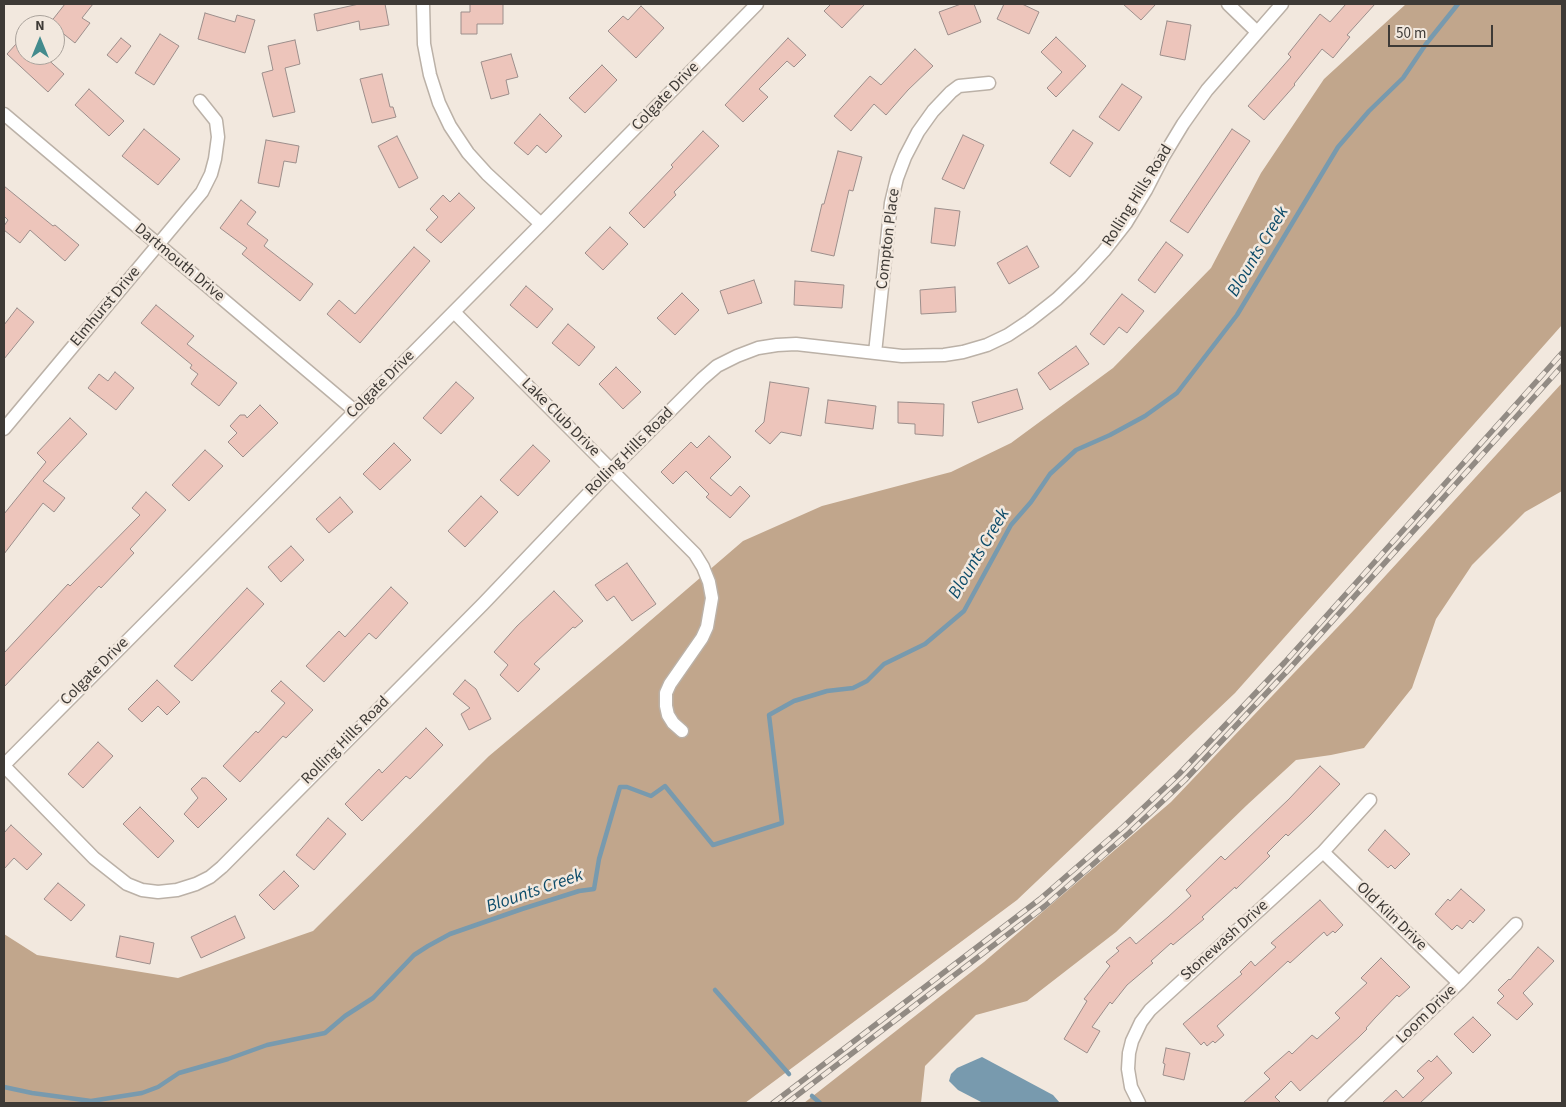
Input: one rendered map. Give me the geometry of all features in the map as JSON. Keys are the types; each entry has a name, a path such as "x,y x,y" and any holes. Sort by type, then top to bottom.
{"street":[{"path":"424,4 424,44 430,75 439,103 450,126 468,153 487,174 541,224"},
{"name":"Colgate Drive","path":"4,766 757,4"},
{"path":"1228,4 1257,32"},
{"name":"Rolling Hills Road","path":"4,766 94,858 127,884 142,890 158,892 177,890 210,877 483,604 702,378 717,366 758,348 777,345 796,344 902,356 944,355 963,352 988,345 1008,335 1057,299 1104,251 1126,223 1183,124 1207,90 1282,4"},
{"name":"Compton Place","path":"875,353 891,204 897,178 905,157 918,132 951,92 959,86 989,83"},
{"name":"Elmhurst Drive","path":"4,429 202,192 213,167 218,137 216,121 200,101"},
{"name":"Dartmouth Drive","path":"4,114 354,411"},
{"name":"Lake Club Drive","path":"454,312 695,554 703,568 709,582 712,598 707,627 702,638 670,684 666,693 668,715 673,723 682,731"},
{"name":"Stonewash Drive","path":"1139,1103 1132,1087 1128,1069 1132,1041 1140,1022 1150,1010 1323,852 1370,800"},
{"name":"Old Kiln Drive","path":"1323,852 1459,984"},
{"name":"Loom Drive","path":"1334,1103 1459,984 1516,924"}],"shaded area":[{"path":"1406,4 1562,4 1562,325 1235,693 1017,900 745,1103 4,1103 4,934 37,955 178,978 313,931 489,756 743,541 822,506 951,472 1011,443 1113,368 1211,268 1261,173 1324,79"},
{"path":"1562,383 1562,491 1525,512 1472,565 1436,619 1412,688 1364,748 1296,760 1116,932 1027,1001 976,1015 925,1066 921,1103 804,1103 984,962 1171,802 1354,610"}],"water":[{"path":"982,1057 1053,1095 1060,1103 983,1103 958,1090 949,1081 951,1074 957,1068"}],"building":[{"path":"65,4 93,4 82,18 90,23 75,43 65,35 65,15 56,15"},
{"path":"359,4 385,4 389,25 360,30 359,21 317,31 314,14"},
{"path":"470,4 503,4 503,24 477,24 477,34 461,34 461,12 470,12"},
{"path":"831,4 865,4 842,28 824,11"},
{"path":"961,4 974,4 981,22 948,35 939,12"},
{"path":"1004,4 1022,4 1039,12 1029,34 997,19"},
{"path":"1123,4 1156,4 1141,20"},
{"path":"1346,4 1375,4 1347,35 1350,37 1333,58 1322,49 1295,85 1264,120 1248,106 1291,57 1288,54 1320,14 1330,22"},
{"path":"641,6 664,28 636,58 608,31 623,16 628,20"},
{"path":"205,13 235,22 237,15 255,20 245,53 198,39"},
{"path":"1167,21 1191,25 1185,60 1160,55"},
{"path":"160,34 179,46 154,85 135,73"},
{"path":"1056,37 1086,66 1056,97 1047,88 1062,72 1041,52"},
{"path":"121,38 131,46 117,63 107,55"},
{"path":"788,38 806,55 794,67 787,61 759,89 768,97 743,122 725,105"},
{"path":"295,40 300,64 285,68 295,112 273,117 262,73 273,70 268,46"},
{"path":"15,45 15,61 7,54"},
{"path":"915,49 933,66 886,115 874,104 851,131 834,116 870,76 881,85"},
{"path":"511,54 518,77 506,80 509,94 491,99 481,62"},
{"path":"19,65 54,65 64,74 48,92"},
{"path":"602,65 617,80 585,113 569,98"},
{"path":"382,74 390,107 393,107 396,117 372,123 360,79"},
{"path":"1122,84 1142,97 1119,131 1099,117"},
{"path":"89,89 124,121 109,136 75,105"},
{"path":"540,114 562,136 546,153 537,145 528,155 514,143"},
{"path":"144,129 180,159 158,185 122,156"},
{"path":"1232,129 1250,141 1188,233 1170,221"},
{"path":"1073,130 1093,143 1070,177 1050,163"},
{"path":"703,131 719,146 674,192 676,195 644,228 629,213 673,167 671,165"},
{"path":"963,135 984,145 964,189 942,179"},
{"path":"397,136 418,178 399,188 378,146"},
{"path":"266,140 299,146 296,163 284,161 279,187 258,183"},
{"path":"838,151 862,157 853,191 849,190 834,256 811,251 822,204 824,204"},
{"path":"4,186 79,245 65,261 30,230 20,243 4,230 8,220 4,216"},
{"path":"459,193 475,208 441,243 426,230 438,217 430,209 443,195 450,202"},
{"path":"241,200 256,212 247,224 268,240 264,246 313,284 300,301 242,254 247,248 220,228"},
{"path":"935,208 960,211 955,246 931,243"},
{"path":"610,227 628,244 603,270 585,253"},
{"path":"1166,242 1183,255 1155,293 1138,280"},
{"path":"1027,246 1039,267 1009,284 997,263"},
{"path":"414,247 430,261 360,343 327,314 339,300 355,314"},
{"path":"754,280 762,303 728,314 720,291"},
{"path":"795,281 844,285 842,308 794,305"},
{"path":"526,286 553,309 537,328 510,305"},
{"path":"955,287 956,312 921,314 920,290"},
{"path":"682,293 699,310 675,335 657,318"},
{"path":"1122,294 1144,311 1127,333 1119,327 1104,345 1090,334"},
{"path":"156,305 194,336 187,344 237,383 219,406 191,384 198,374 190,368 192,365 141,323"},
{"path":"17,308 34,322 4,359 4,325"},
{"path":"568,324 595,347 579,366 552,343"},
{"path":"1076,346 1089,364 1050,390 1038,373"},
{"path":"616,367 641,392 623,409 599,384"},
{"path":"115,372 134,388 116,410 88,388 99,374 108,381"},
{"path":"456,382 474,398 441,434 423,418"},
{"path":"770,382 809,388 801,436 781,432 770,444 755,431 764,422"},
{"path":"1017,389 1023,409 978,423 972,402"},
{"path":"828,400 876,406 873,429 825,423"},
{"path":"898,402 944,404 943,436 915,434 915,424 898,423"},
{"path":"260,405 278,423 243,457 228,442 237,433 230,426 240,415 245,415 247,418"},
{"path":"70,418 87,434 43,481 65,498 54,512 43,503 4,554 4,514 46,462 37,453"},
{"path":"709,436 731,457 710,478 731,496 740,486 750,496 730,518 706,497 709,494 686,471 673,484 661,472 691,442 697,448"},
{"path":"394,443 411,460 380,490 363,474"},
{"path":"533,445 550,461 518,496 500,480"},
{"path":"205,450 223,466 189,501 172,485"},
{"path":"146,492 166,510 130,549 134,553 101,588 99,586 4,687 4,653 68,584 70,586 140,515 132,508"},
{"path":"481,496 498,512 465,547 448,531"},
{"path":"340,497 353,512 329,533 316,519"},
{"path":"291,546 304,560 281,582 268,567"},
{"path":"627,563 656,604 632,621 614,596 607,601 595,585"},
{"path":"391,587 408,603 376,639 369,633 324,682 306,666 339,631 345,637"},
{"path":"247,588 264,604 192,681 174,666"},
{"path":"554,591 583,621 575,628 573,627 534,664 540,669 518,692 500,675 508,665 494,652 517,626"},
{"path":"157,680 180,702 167,715 158,706 142,722 128,709"},
{"path":"465,680 476,689 491,719 469,730 461,714 470,708 453,694"},
{"path":"281,681 313,710 286,738 283,736 240,782 223,766 256,731 258,733 285,703 271,691"},
{"path":"426,728 443,745 410,779 406,776 362,821 345,804 379,769 382,773"},
{"path":"98,742 113,756 83,788 68,774"},
{"path":"1320,766 1340,784 1288,836 1286,834 1267,853 1270,856 1236,889 1235,887 1202,917 1204,919 1173,945 1171,943 1151,961 1153,963 1127,985 1112,1004 1110,1002 1092,1027 1100,1031 1087,1053 1064,1039 1087,1001 1084,999 1110,966 1106,962 1119,951 1116,948 1130,937 1136,944 1168,917 1191,896 1186,890 1221,856 1225,860 1289,799"},
{"path":"202,778 206,778 227,799 198,828 184,814 198,798 191,789"},
{"path":"140,807 174,841 158,858 123,824"},
{"path":"328,818 346,834 314,870 296,855"},
{"path":"11,825 42,854 27,870 14,858 4,869 4,833"},
{"path":"1385,830 1410,854 1395,869 1391,865 1388,868 1368,850"},
{"path":"284,871 299,886 274,910 259,895"},
{"path":"58,883 85,905 71,921 44,899"},
{"path":"1461,889 1485,910 1473,923 1470,920 1462,929 1457,925 1452,930 1435,914 1448,899 1450,901"},
{"path":"1320,900 1343,925 1335,933 1333,931 1327,936 1324,932 1290,963 1288,961 1217,1026 1224,1035 1215,1043 1213,1041 1207,1046 1204,1042 1201,1045 1183,1024 1242,974 1240,972 1251,961 1255,966 1276,947 1271,943"},
{"path":"235,916 245,938 201,958 191,937"},
{"path":"120,936 154,943 150,964 116,957"},
{"path":"1538,947 1554,961 1523,993 1533,1004 1517,1020 1497,1003 1504,996 1498,990 1510,980"},
{"path":"1381,958 1410,987 1399,997 1397,995 1359,1037 1300,1091 1291,1081 1275,1097 1281,1103 1243,1103 1270,1079 1264,1073 1289,1051 1292,1054 1312,1035 1317,1039 1340,1018 1335,1013 1367,983 1361,978"},
{"path":"1473,1017 1491,1035 1473,1053 1454,1034"},
{"path":"1166,1048 1190,1053 1184,1080 1163,1075"},
{"path":"1437,1056 1452,1073 1420,1103 1382,1103 1396,1090 1403,1098 1424,1078 1417,1071 1429,1060 1431,1062"}],"waterway":[{"name":"Blounts Creek","path":"4,1087 91,1101 142,1093 158,1087 179,1073 228,1059 267,1045 325,1033 345,1016 373,998 414,955 450,934 579,891 594,889 599,859 620,787 627,787 651,796 665,786 713,845 782,823 769,715 794,701 827,691 853,688 867,681 884,664 925,644 964,611 1011,525 1031,502 1050,474 1076,450 1110,435 1145,416 1177,393 1237,315 1338,147 1369,111 1403,78 1426,44 1458,4"},
{"path":"715,990 789,1074"},
{"path":"812,1096 820,1103"}],"railway":[{"path":"773,1103 1040,899 1123,827 1179,774 1285,662 1562,353"},
{"path":"787,1103 1045,906 1129,833 1185,780 1291,667 1562,366"}]}
